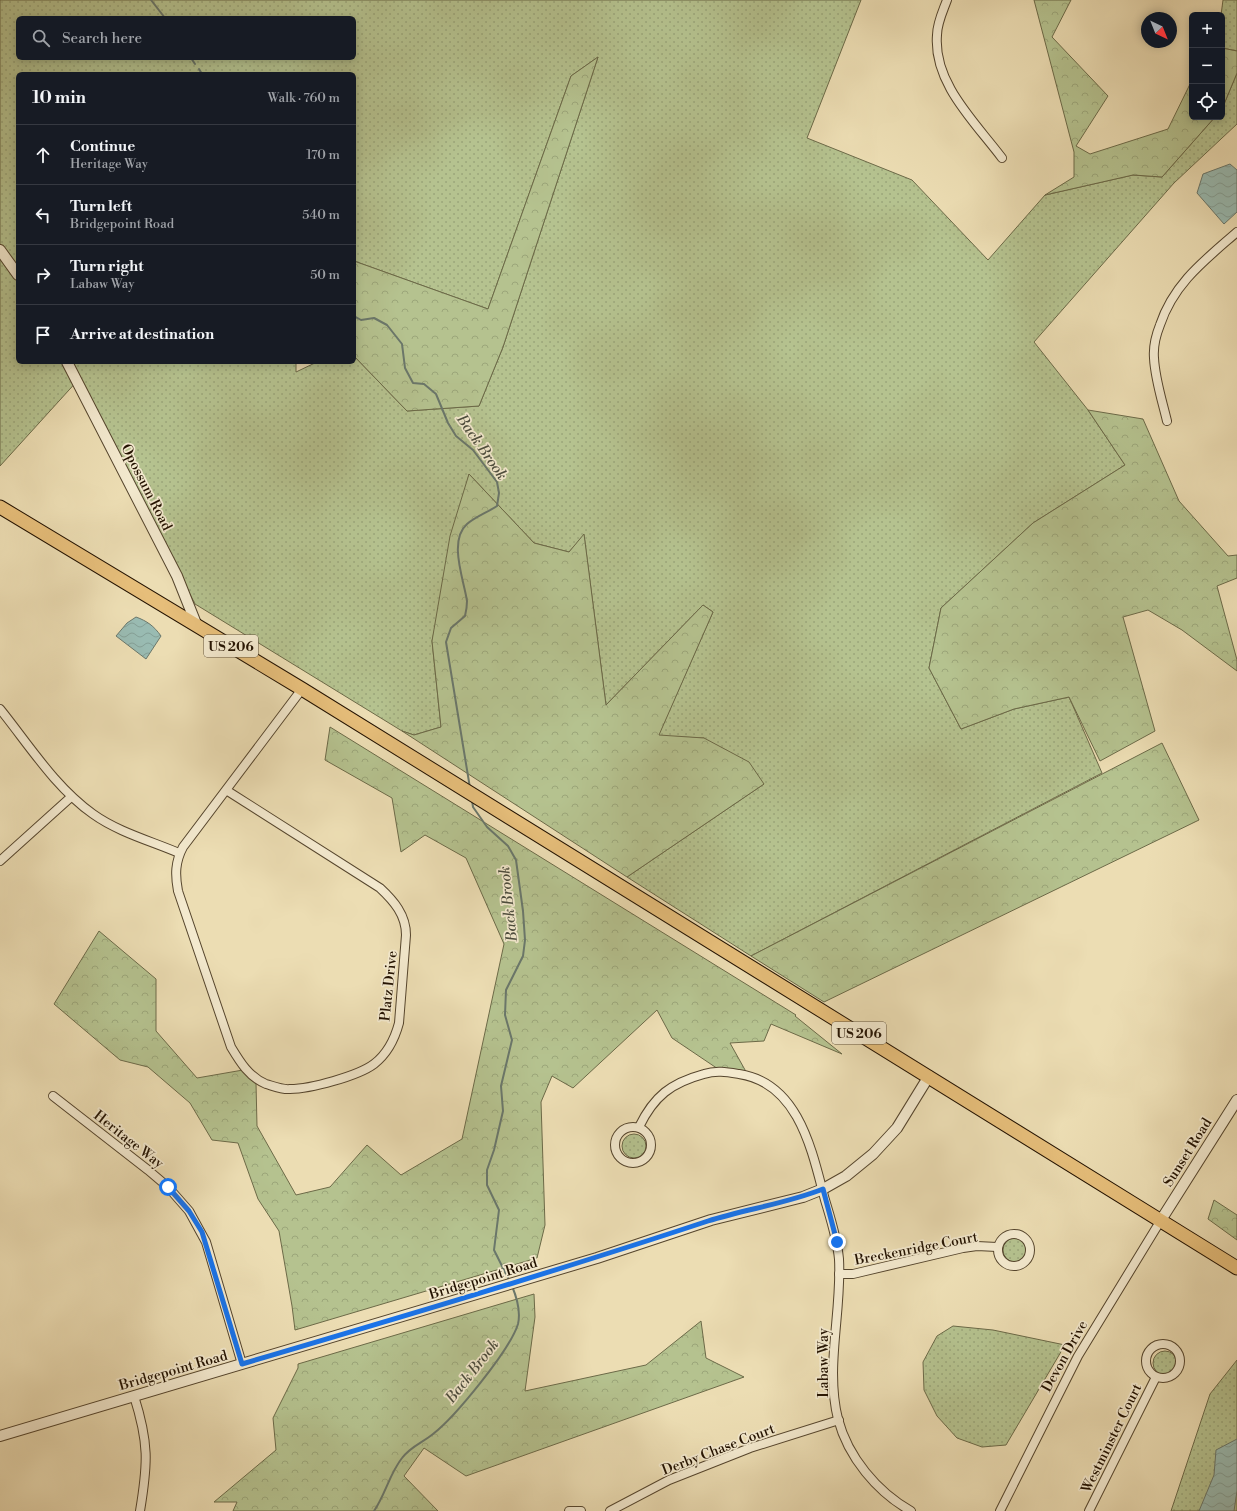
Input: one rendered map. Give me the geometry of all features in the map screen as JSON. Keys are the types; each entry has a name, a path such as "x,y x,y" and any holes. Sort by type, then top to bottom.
{"highway":[{"name":"US 206","path":"0,507 302,689 632,895 929,1076 1237,1268"}],"street":[{"path":"948,0 937,35 939,66 949,87 1002,158"},
{"path":"1167,421 1157,383 1154,357 1156,338 1166,308 1188,275 1237,232"},
{"path":"0,250 16,272"},
{"name":"Opossum Road","path":"68,364 177,576 197,626"},
{"name":"Platz Drive","path":"226,790 380,888 390,898 402,915 406,927 406,935 399,1023 396,1034 382,1057 364,1070 301,1089 288,1090 267,1084 250,1074 240,1063 231,1047 178,891 175,874 180,853 226,790 302,689"},
{"path":"0,709 71,796 94,815 120,829 180,853"},
{"path":"0,861 71,796"},
{"name":"Labaw Way","path":"639,1127 647,1111 656,1099 670,1087 686,1079 708,1072 724,1071 754,1077 768,1084 781,1094 795,1111 808,1139 837,1242 839,1274 833,1381 839,1420 852,1451 864,1469 882,1490 911,1511"},
{"name":"Bridgepoint Road","path":"0,1436 597,1258 711,1220 789,1201 823,1189 860,1165 884,1143 897,1128 929,1076"},
{"name":"Heritage Way","path":"53,1096 148,1170 168,1187 189,1211 206,1242 242,1364"},
{"name":"Sunset Road","path":"1161,1220 1237,1100"},
{"path":"639,1127 644,1130 650,1139 650,1150 648,1156 638,1162 627,1162 617,1154 615,1142 621,1131 626,1128 639,1127"},
{"name":"Devon Drive","path":"1000,1511 1074,1362 1161,1220"},
{"name":"Breckenridge Court","path":"1017,1234 1026,1239 1030,1248 1030,1254 1024,1263 1013,1266 1007,1265 999,1258 997,1247 999,1242 1007,1235 1017,1234"},
{"name":"Breckenridge Court","path":"839,1274 853,1274 963,1248 977,1246 997,1247"},
{"name":"Westminster Court","path":"1162,1344 1173,1347 1180,1356 1180,1367 1177,1372 1167,1378 1156,1377 1148,1369 1147,1358 1149,1353 1157,1346 1162,1344"},
{"name":"Westminster Court","path":"1089,1511 1156,1377"},
{"path":"134,1396 146,1442 147,1472 140,1511"},
{"name":"Derby Chase Court","path":"610,1511 676,1477 750,1448 839,1420"},
{"path":"569,1511 581,1511"}],"green space":[{"path":"0,0 861,0 807,138 912,180 988,260 1045,195 1133,175 1162,177 1212,120 1225,120 1225,102 1237,73 1237,124 1174,183 1034,342 1088,410 1125,465 1033,523 941,608 929,668 961,729 1014,709 1069,697 1102,773 751,956 627,877 764,784 704,738 658,736 713,612 703,605 606,705 584,535 569,552 534,543 469,474 432,641 441,727 414,735 402,731 195,604 79,379 0,466"},
{"path":"1034,0 1071,0 1052,37 1108,96 1076,146 1090,154 1168,129 1189,86 1189,120 1212,120 1162,177 1133,175 1045,195 1074,177 1074,152"},
{"path":"1223,0 1237,0 1237,51 1225,49 1225,12 1221,12"},
{"path":"1225,49 1237,51 1237,73 1225,102"},
{"path":"598,57 503,347 479,406 407,411 356,358 356,262 488,309 571,76"},
{"path":"1088,410 1143,419 1179,501 1228,556 1237,555 1237,578 1217,586 1237,660 1237,671 1182,630 1148,610 1123,617 1155,731 1100,761 1069,697 1014,709 961,729 929,668 941,608 1033,523 1125,465"},
{"path":"469,474 534,543 569,552 584,534 606,705 703,605 713,612 659,735 704,738 749,762 764,784 627,877 402,731 414,735 441,727 432,641 450,536"},
{"path":"330,727 796,1015 795,1016 842,1054 771,1024 764,1041 730,1043 749,1077 724,1073 672,1038 657,1010 573,1088 552,1076 541,1102 545,1225 537,1258 295,1330 279,1231 258,1199 238,1143 212,1140 190,1103 148,1067 120,1060 54,1004 99,931 156,979 156,1031 197,1078 243,1070 256,1083 257,1126 296,1195 330,1187 367,1145 401,1175 462,1139 504,944 466,858 425,835 401,852 392,798 325,760"},
{"path":"1162,743 1199,820 824,1002 751,956"},
{"path":"634,1134 643,1137 646,1146 643,1155 634,1158 625,1155 622,1146 625,1137"},
{"path":"1214,1200 1237,1215 1237,1240 1208,1219"},
{"path":"1015,1238 1024,1241 1027,1250 1024,1259 1015,1262 1006,1259 1003,1250 1006,1241"},
{"path":"534,1294 535,1317 525,1391 646,1365 701,1321 706,1358 744,1377 466,1476 424,1448 404,1476 438,1511 233,1511 237,1502 214,1502 276,1450 273,1418 298,1368 298,1364"},
{"path":"953,1326 993,1330 1065,1345 1006,1445 982,1447 957,1438 937,1416 924,1390 923,1362 937,1336"},
{"path":"1165,1351 1174,1354 1177,1363 1174,1372 1165,1375 1156,1372 1153,1363 1156,1354"},
{"path":"1237,1360 1237,1511 1171,1511 1210,1394"}],"water":[{"path":"1230,164 1237,170 1237,212 1224,224 1197,193 1203,174"},
{"path":"136,617 150,624 161,636 146,659 116,636 127,623"},
{"path":"1237,1439 1237,1491 1234,1511 1199,1511 1214,1475 1216,1450"}],"waterway":[{"name":"Back Brook","path":"151,0 163,16"},
{"name":"Back Brook","path":"192,60 195,64"},
{"name":"Back Brook","path":"356,317 361,320 374,318 387,325 402,344 405,368 413,383 424,384 436,394 448,423 456,436 473,450 497,482 499,493 497,506 474,519 461,531 458,550 467,607 465,616 451,628 446,642 470,788"},
{"name":"Back Brook","path":"472,800 473,807 487,827 508,846 516,860 523,911 525,940 523,956 506,990 505,1015 512,1040 501,1086 503,1111 494,1150 487,1170 487,1185 499,1210 494,1250 509,1280"},
{"name":"Back Brook","path":"374,1511 394,1470 405,1454 443,1425 481,1382 504,1350 513,1335 519,1319 518,1305 512,1286"}],"route":[{"path":"168,1187 189,1211 202,1232 242,1364 597,1258 711,1220 789,1201 823,1189 837,1242"}]}
